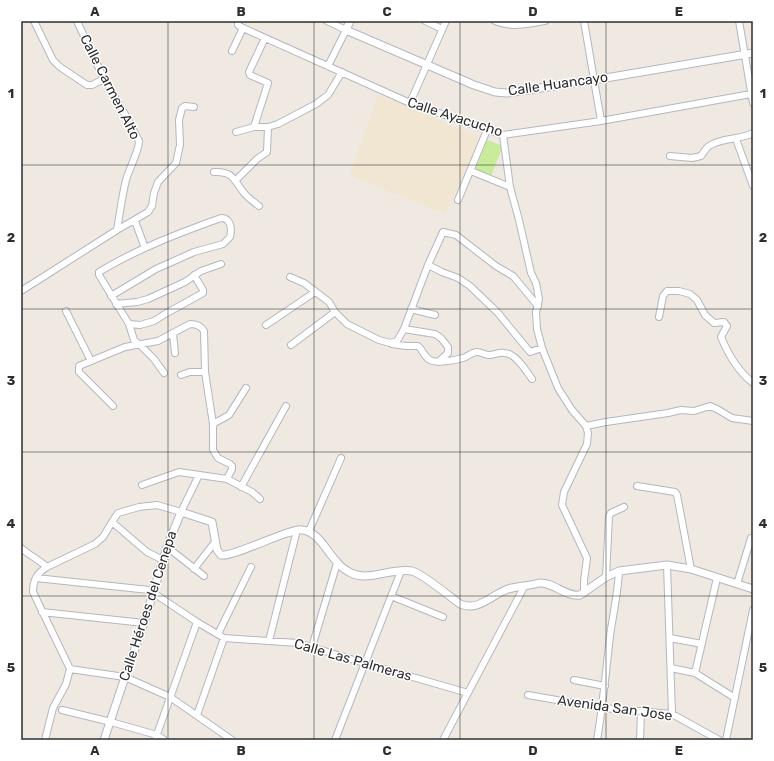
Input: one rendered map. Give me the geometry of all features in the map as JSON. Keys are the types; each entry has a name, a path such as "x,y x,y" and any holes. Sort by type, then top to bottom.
{"street":[{"path":"34,21 53,60 60,67 86,85 92,85 104,79"},
{"name":"Calle Carmen Alto","path":"77,21 104,79 139,141 139,146 126,182 117,230"},
{"path":"232,51 243,28 238,25 238,21"},
{"name":"Calle Huancayo","path":"327,21 474,85 506,93 594,80 753,53"},
{"path":"328,66 350,21"},
{"path":"425,21 442,29"},
{"path":"410,103 446,21"},
{"path":"495,21 508,25 519,26 545,21"},
{"path":"584,21 601,120"},
{"path":"739,21 743,54 753,103"},
{"name":"Calle Ayacucho","path":"243,28 410,103 503,135 601,120 750,94"},
{"path":"254,127 268,84 250,75 249,72 265,38"},
{"path":"236,132 254,127 268,127 278,124 304,110 328,95 342,72"},
{"path":"22,288 148,212 152,206 154,193 158,182 176,164 180,145 179,120 182,108 185,106 194,107"},
{"path":"236,180 257,159 267,152 268,127"},
{"path":"458,200 487,130"},
{"path":"670,156 692,158 701,156 709,146 753,133"},
{"path":"503,135 510,187 531,273 536,284 539,299 537,329 542,348 558,388 572,410 586,426 588,433 587,444 564,492 562,505 587,558 584,593"},
{"path":"736,139 753,186"},
{"path":"746,164 753,162"},
{"path":"471,171 510,187"},
{"path":"214,172 227,173 236,180 244,193 259,206"},
{"path":"111,296 164,265 194,252 223,244 230,237 230,225 226,219 221,218 182,231 99,272 99,275 111,296 129,324 134,340 154,359 164,373"},
{"path":"135,221 145,248"},
{"path":"390,343 397,341 404,329 428,265 443,232 456,235 496,266 513,276 538,306"},
{"path":"116,304 137,302 148,299 185,282 194,275 221,264"},
{"path":"428,265 458,278 470,286 498,313 530,352 542,348"},
{"path":"129,324 140,325 154,321 203,293 203,290 194,275"},
{"path":"290,277 304,283 329,302 335,312 347,324 390,343 406,346 418,346 425,356 431,361 438,362 465,358 472,353 478,352 491,355 501,352 507,353 513,356 532,379"},
{"path":"659,317 663,296 667,291 679,291 690,294 697,300 705,315 714,323 724,322 726,326 721,337 725,347 744,376 753,383"},
{"path":"266,325 315,292"},
{"path":"411,309 435,315"},
{"path":"66,310 91,361"},
{"path":"291,346 335,312"},
{"path":"114,406 79,372 79,366 125,348 158,341 190,324 195,324 203,329 205,372 212,424 214,454 232,466 227,479"},
{"path":"404,329 435,334 441,338 448,347 448,353 438,362"},
{"path":"173,334 175,353"},
{"path":"181,375 190,372 205,372"},
{"path":"212,424 229,415 246,388"},
{"path":"241,486 286,406"},
{"path":"586,426 681,410 694,411 710,406 732,418 753,421"},
{"path":"309,531 341,458"},
{"path":"142,485 176,473 227,479 252,492 260,499"},
{"name":"Calle Héroes del Cenepa","path":"104,740 144,623 167,547 181,512 199,476"},
{"path":"637,486 675,492 677,495 691,569"},
{"path":"45,740 53,708 66,684 70,669 33,592 33,583 41,571 96,544 103,537 118,514 139,507 157,505 212,522 215,542 219,554 226,556 270,538 297,530 309,531 318,539 338,563 352,574 362,576 412,571 430,581 465,607 474,607 506,590 544,583 576,596 584,593 606,577 620,571 667,565 691,569 753,589"},
{"path":"606,577 609,516 624,507"},
{"path":"112,522 147,552 163,560"},
{"path":"269,641 297,530"},
{"path":"737,584 751,538"},
{"path":"194,569 215,542"},
{"path":"167,547 204,576"},
{"path":"21,548 39,560 47,568"},
{"path":"312,647 338,563"},
{"path":"667,565 672,714"},
{"path":"218,634 251,567"},
{"path":"335,740 401,571"},
{"path":"596,740 603,708 610,634 619,585 620,571"},
{"name":"Calle Las Palmeras","path":"36,578 149,590 224,638 298,643 468,693"},
{"path":"695,673 717,578"},
{"path":"443,740 524,587"},
{"path":"391,596 443,617"},
{"path":"726,740 753,610"},
{"path":"42,612 144,623"},
{"path":"156,738 197,622"},
{"path":"197,715 224,638"},
{"path":"670,638 702,644"},
{"path":"671,668 695,673 735,698"},
{"path":"70,669 125,676 170,697 232,740"},
{"path":"574,680 605,686"},
{"name":"Avenida San Jose","path":"528,695 603,708 672,714 719,740"},
{"path":"62,710 111,722 164,740"},
{"path":"640,740 641,711"}],"shaded area":[{"path":"378,94 481,138 445,214 350,175"}],"green space":[{"path":"487,140 503,146 491,176 475,170"}]}
